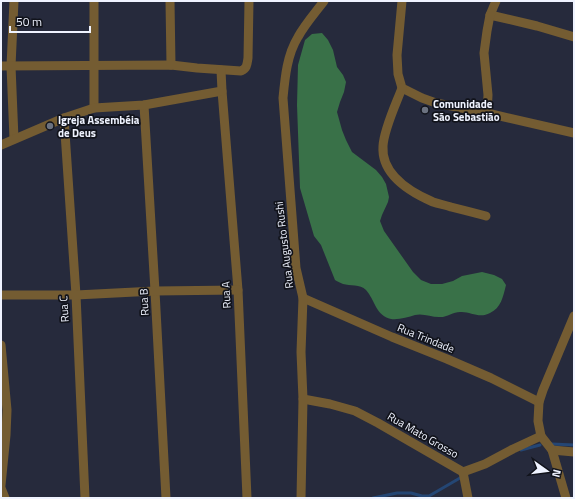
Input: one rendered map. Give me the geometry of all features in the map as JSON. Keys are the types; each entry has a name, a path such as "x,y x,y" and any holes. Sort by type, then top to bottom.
{"street":[{"path":"14,1 11,66 14,139"},
{"path":"94,1 94,108"},
{"path":"170,1 172,65"},
{"path":"1,66 172,65 241,71 245,69 248,58 249,1"},
{"name":"Rua Augusto Rushi","path":"302,498 302,298 296,268 283,98 289,58 297,38 306,23 324,1"},
{"path":"402,1 397,56 398,74 402,88 390,118 383,146 384,158 388,169 407,188 429,200 486,216"},
{"path":"487,113 488,95 484,53 490,15 496,1"},
{"path":"490,15 537,26 574,37"},
{"name":"Rua A","path":"221,70 238,290 247,498"},
{"path":"402,88 436,103 574,133"},
{"path":"1,145 64,118 94,108 144,105 222,91"},
{"name":"Rua B","path":"144,105 166,498"},
{"name":"Rua C","path":"64,118 76,295 85,498"},
{"path":"1,295 76,295 155,291 238,290"},
{"name":"Rua Trindade","path":"302,298 491,378 539,402"},
{"path":"566,498 552,450 541,436 538,421 539,402 543,390 574,316"},
{"path":"1,345 7,410 1,485"},
{"name":"Rua Mato Grosso","path":"303,399 330,404 354,411 378,423 463,472 485,464 541,436"},
{"path":"552,450 574,452"},
{"path":"463,472 468,498"},
{"path":"1,488 5,498"}],"green space":[{"path":"322,33 328,40 333,50 337,67 346,82 337,112 346,140 352,152 376,170 386,184 389,197 380,221 384,231 413,272 421,280 431,284 442,284 453,281 462,276 482,272 502,279 506,285 505,289 501,302 494,311 486,315 460,312 442,317 418,315 400,319 391,319 382,315 364,288 343,284 335,280 321,245 314,236 300,188 297,105 298,65 305,40 312,34"}],"waterway":[{"path":"552,444 574,445"},
{"path":"521,450 540,445"},
{"path":"373,498 397,493 411,493 429,496 460,478"}],"place":[{"name":"Comunidade São Sebastião","path":"425,110"},
{"name":"Igreja Assembéia de Deus","path":"50,126"}]}
